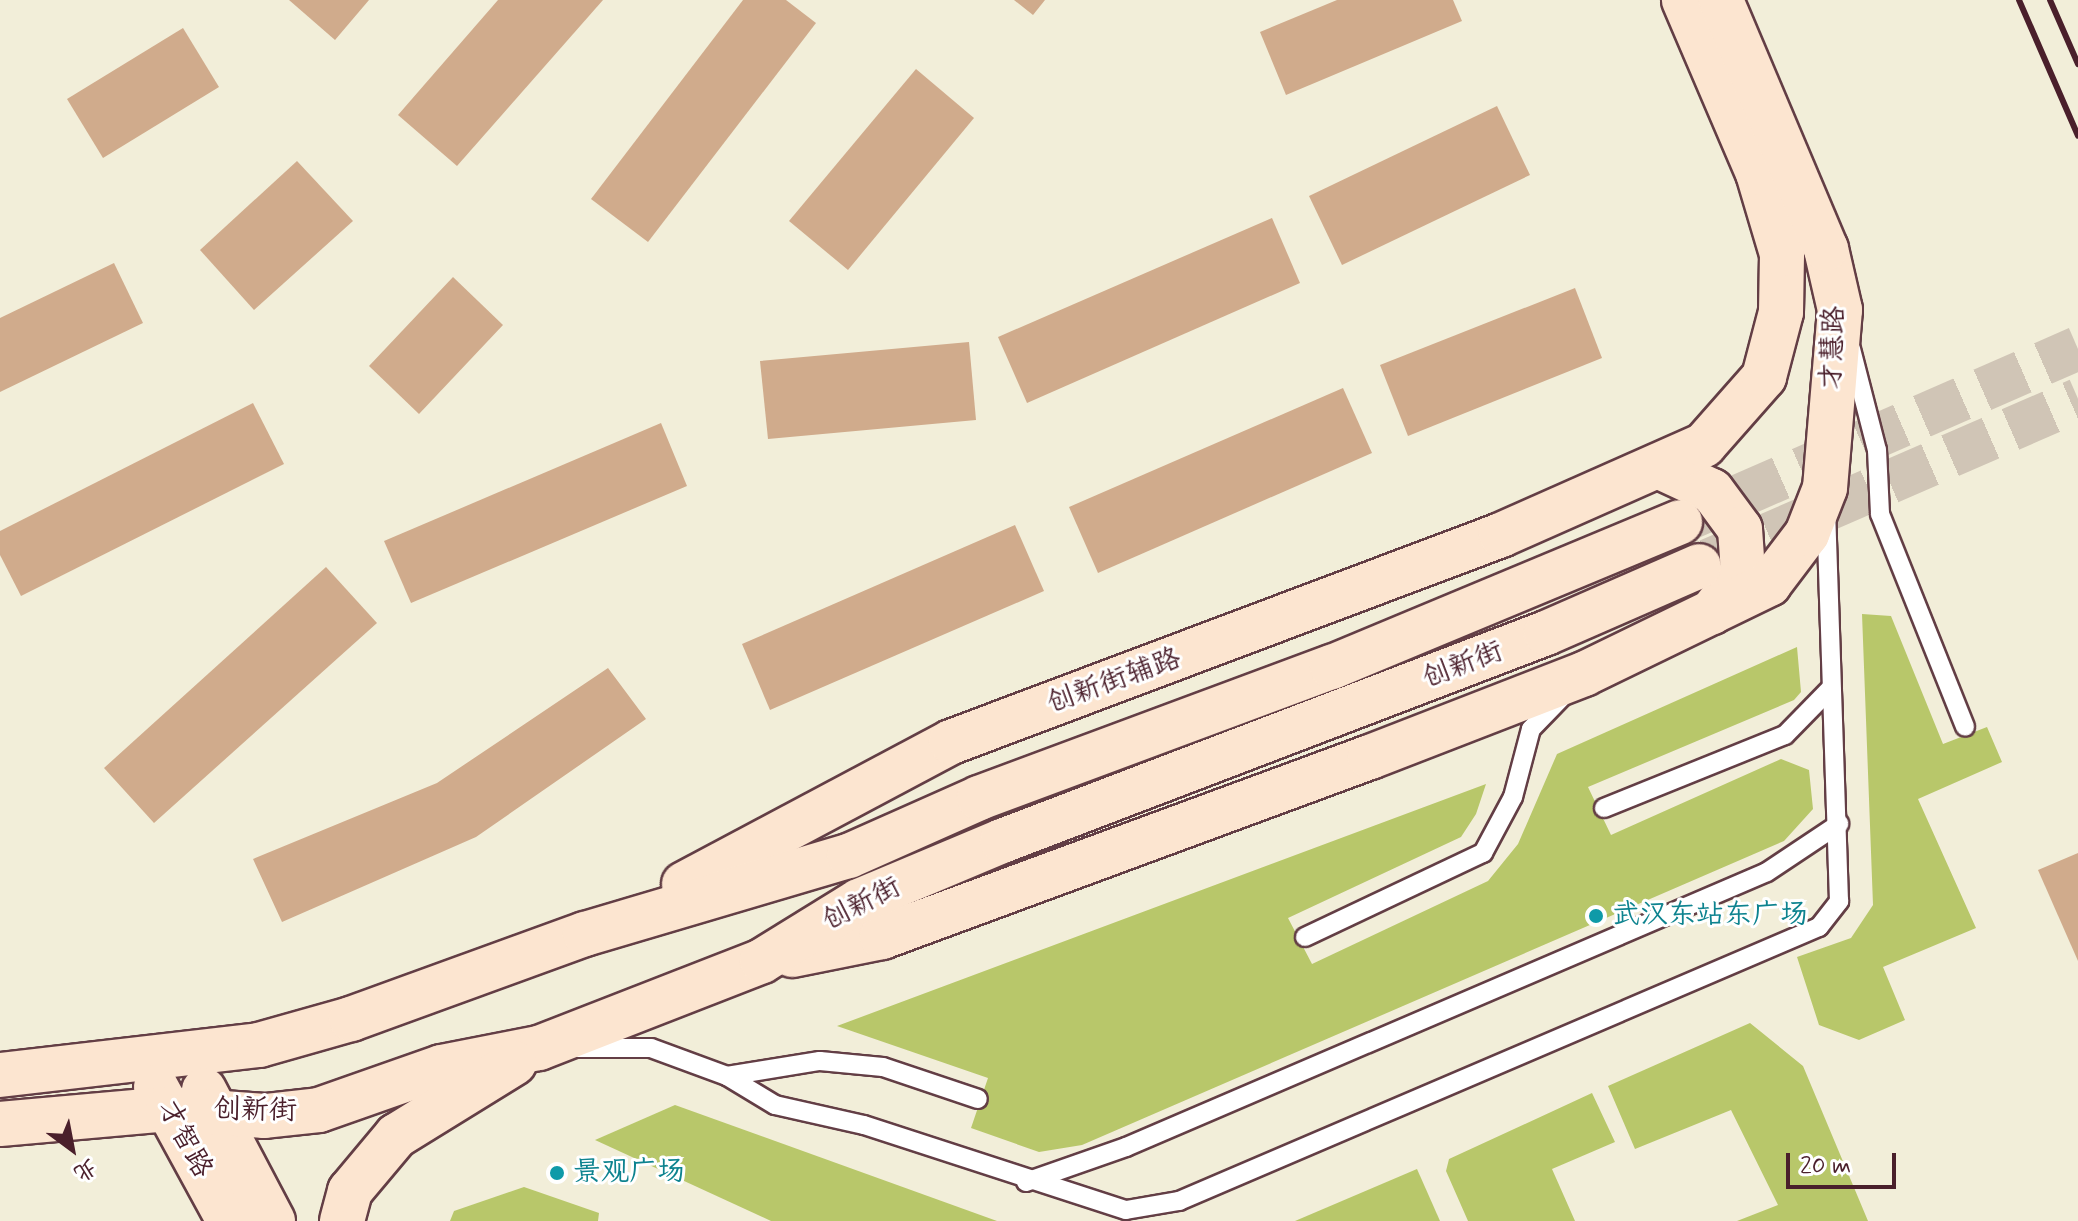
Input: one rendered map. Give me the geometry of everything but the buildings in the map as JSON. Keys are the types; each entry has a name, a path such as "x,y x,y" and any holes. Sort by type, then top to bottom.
{"street":[{"name":"才慧路","path":"1660,467 1704,445 1764,377 1781,312 1782,254 1758,173 1684,0"},
{"name":"才慧路","path":"1708,617 1769,584 1807,534 1825,488 1840,310 1826,249 1721,0"},
{"path":"762,961 882,937 1584,674 1708,617 1743,572 1740,529 1712,491 1660,467"},
{"name":"创新街辅路","path":"585,934 951,742 1323,605 1660,467"},
{"name":"创新街","path":"0,1075 140,1057 186,1057 259,1045 351,1019 585,934 849,856 979,798 1347,661 1680,522"},
{"name":"创新街","path":"0,1124 168,1109 265,1116 319,1110 441,1067 539,1048 762,961 859,901 1532,639 1699,566"},
{"path":"342,1221 350,1191 396,1136 539,1048"},
{"name":"才智路","path":"140,1057 229,1221"},
{"name":"才智路","path":"186,1057 273,1221"}],"lane":[{"path":"1840,310 1877,450 1880,514 1965,727"},
{"path":"539,1048 651,1048 727,1076 775,1105 864,1125 1026,1182 1126,1210 1179,1201 1819,927 1839,901 1839,824 1825,488"},
{"path":"1305,937 1483,853 1513,797 1531,729 1584,674"},
{"path":"1604,808 1785,735 1831,688"},
{"path":"1026,1182 1126,1147 1767,872 1839,824"},
{"path":"727,1076 820,1061 883,1067 978,1099"}],"green space":[{"path":"1862,614 1891,616 1943,744 1987,727 2002,762 1918,799 1976,928 1883,967 1905,1020 1859,1040 1819,1025 1797,957 1851,938 1873,905"},
{"path":"1797,647 1801,692 1794,700 1588,787 1611,835 1781,759 1809,770 1813,809 1784,841 1082,1145 1039,1152 971,1128 988,1078 837,1026 1486,784 1476,814 1461,837 1288,918 1312,964 1488,881 1518,844 1557,754"},
{"path":"1750,1023 1803,1066 1868,1221 1737,1221 1778,1205 1731,1110 1635,1149 1608,1086"},
{"path":"1592,1093 1615,1142 1552,1169 1575,1221 1468,1221 1446,1171 1449,1159"},
{"path":"675,1105 997,1221 771,1221 595,1140"},
{"path":"1417,1169 1440,1221 1295,1221"},
{"path":"524,1187 599,1213 598,1221 450,1221 454,1211"}],"tunnel":[{"path":"1680,522 2078,348"},
{"path":"1708,561 2078,400"}],"railway":[{"path":"2019,0 2078,136"},
{"path":"2050,0 2078,64"}],"place":[{"name":"武汉东站东广场","path":"1596,916"},
{"name":"景观广场","path":"557,1173"}]}
